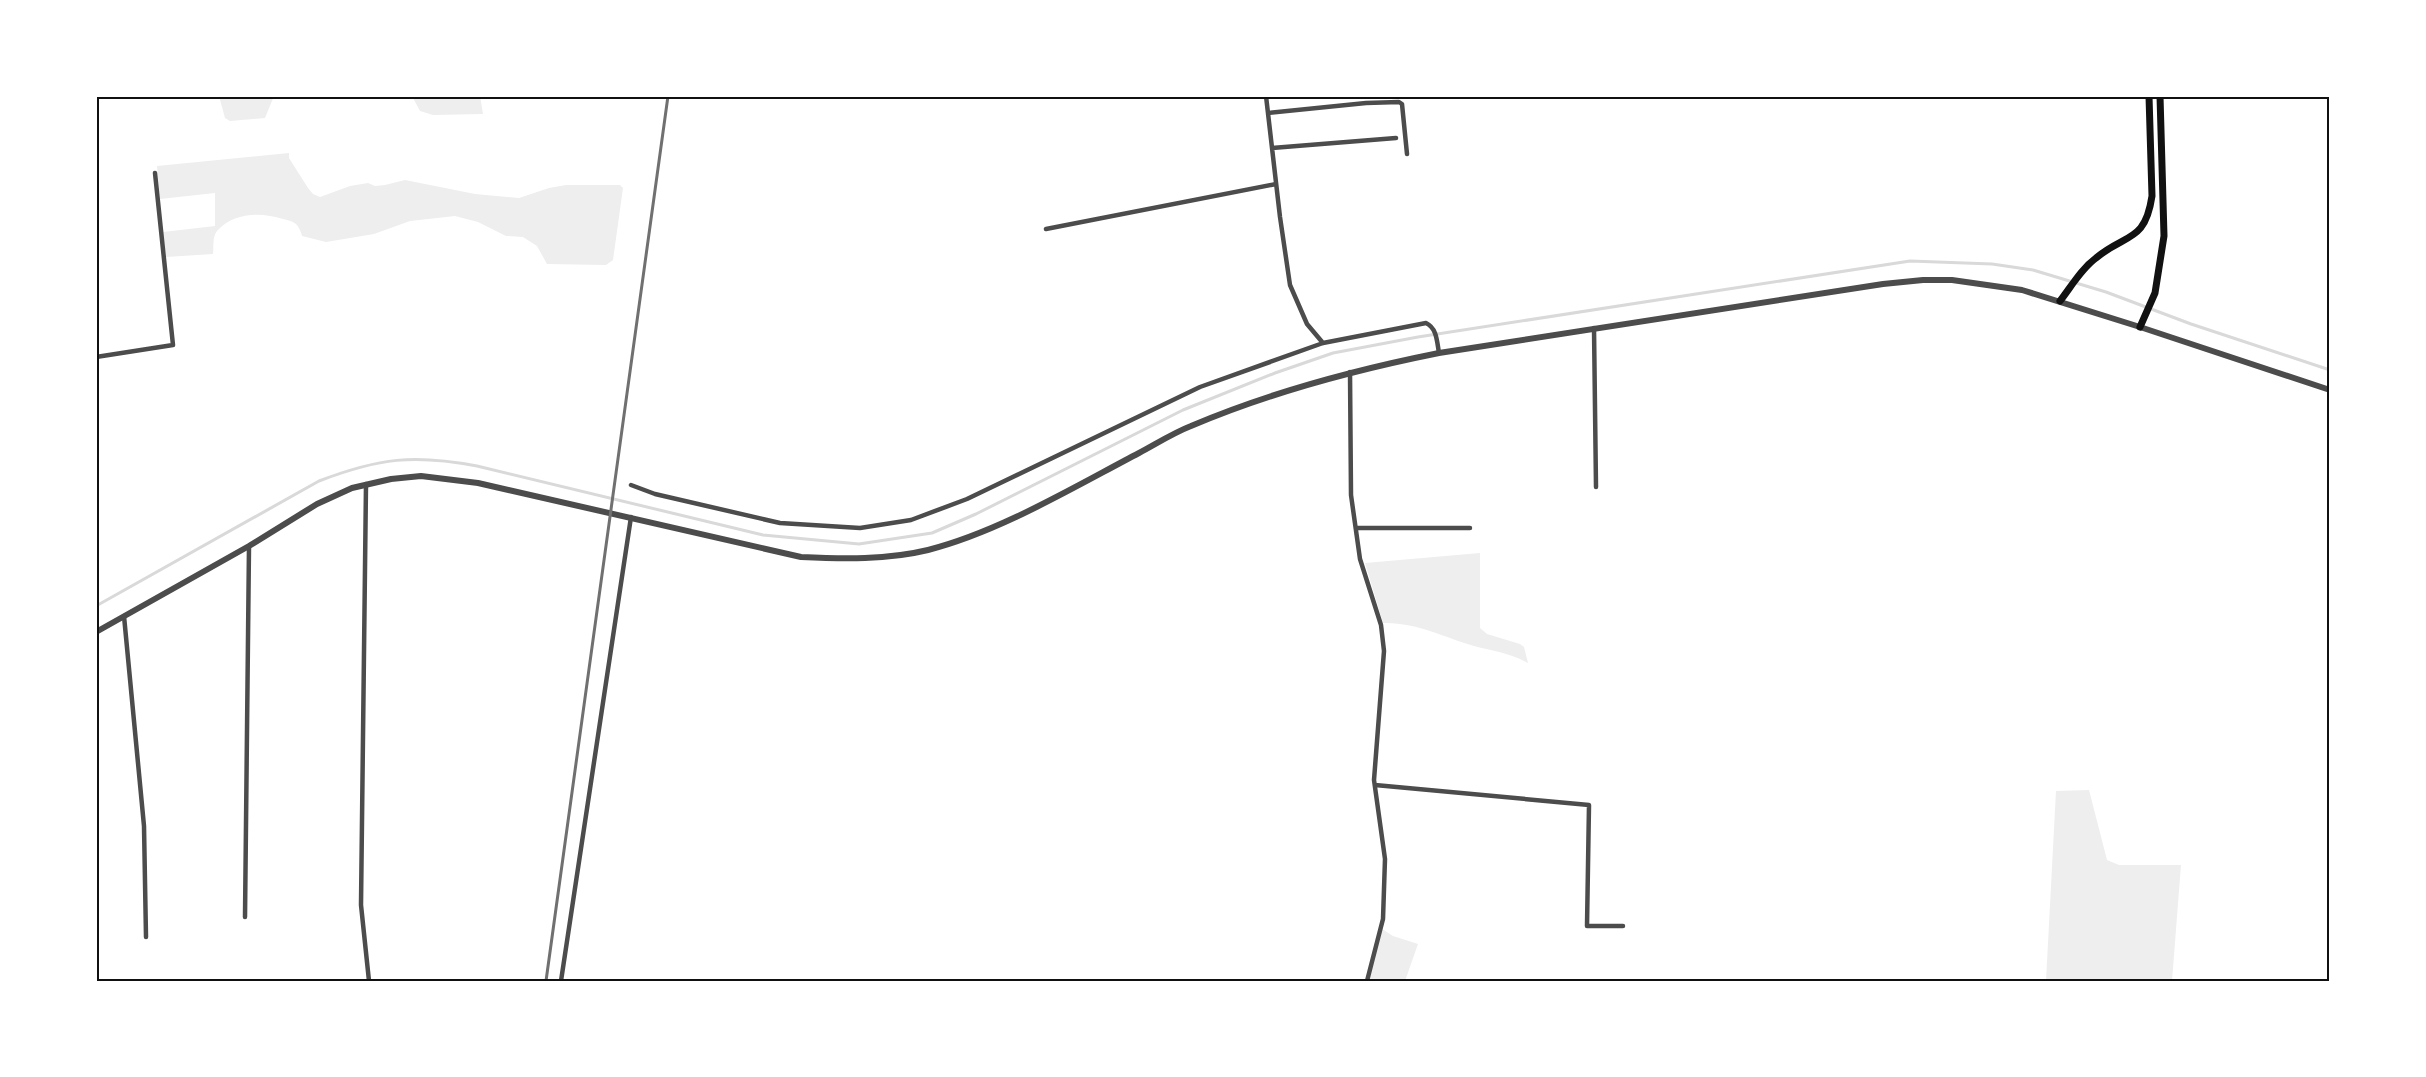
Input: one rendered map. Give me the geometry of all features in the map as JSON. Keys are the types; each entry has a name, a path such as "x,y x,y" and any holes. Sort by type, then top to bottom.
{"main road":[{"path":"2060,301 2083,272 2105,250 2139,232 2149,212 2152,196 2149,96"},
{"path":"2140,327 2153,300 2164,236 2160,96"}],"street":[{"path":"1266,96 1290,285 1307,324 1323,343"},
{"path":"1268,113 1366,102 1399,102 1402,104 1407,154"},
{"path":"1272,148 1396,138"},
{"path":"96,357 173,345 155,173"},
{"path":"1046,229 1276,184"},
{"path":"96,632 249,546 317,504 352,488 391,479 421,476 478,483 801,557 864,558 928,550 989,529 1190,426 1279,393 1350,372 1439,353 1594,328 1923,280 1985,283 2022,290 2330,390"},
{"path":"631,485 655,494 780,523 860,528 911,520 967,498 1200,387 1323,343 1419,322 1432,325 1439,353"},
{"path":"1594,328 1596,487"},
{"path":"1350,372 1351,495 1360,559 1381,625 1384,651 1375,785 1385,859 1383,919 1367,981"},
{"path":"366,484 361,904 369,981"},
{"path":"561,981 632,517"},
{"path":"1356,528 1470,528"},
{"path":"245,917 249,546"},
{"path":"124,616 144,826 146,937"},
{"path":"1375,785 1589,805 1587,926 1623,926"}],"shaded area":[{"path":"219,96 274,96 265,118 230,121 225,118"},
{"path":"412,96 480,96 483,114 433,115 420,111"},
{"path":"289,153 289,158 308,188 320,197 350,186 368,183 375,186 385,185 405,180 475,194 519,198 566,185 620,185 623,188 613,260 606,265 547,264 537,246 523,237 506,236 478,222 455,216 410,221 374,234 326,242 302,236 297,225 290,221 266,215 248,215 231,220 215,233 213,254 166,257 163,232 215,226 215,193 160,199 157,166"},
{"path":"1480,553 1480,628 1487,634 1520,644 1524,647 1528,663 1418,627 1383,623 1365,563"},
{"path":"2089,790 2107,860 2119,865 2181,865 2172,981 2046,981 2056,791"},
{"path":"1382,929 1393,936 1418,944 1405,981 1368,981"}],"waterway":[{"path":"96,606 319,481 379,463 415,459 455,462 763,535 859,544 932,533 976,514 1183,410 1275,373 1333,353 1418,337 1910,261 1992,264 2033,270 2106,292 2191,324 2330,370"}],"railway":[{"path":"546,981 668,96"}]}
